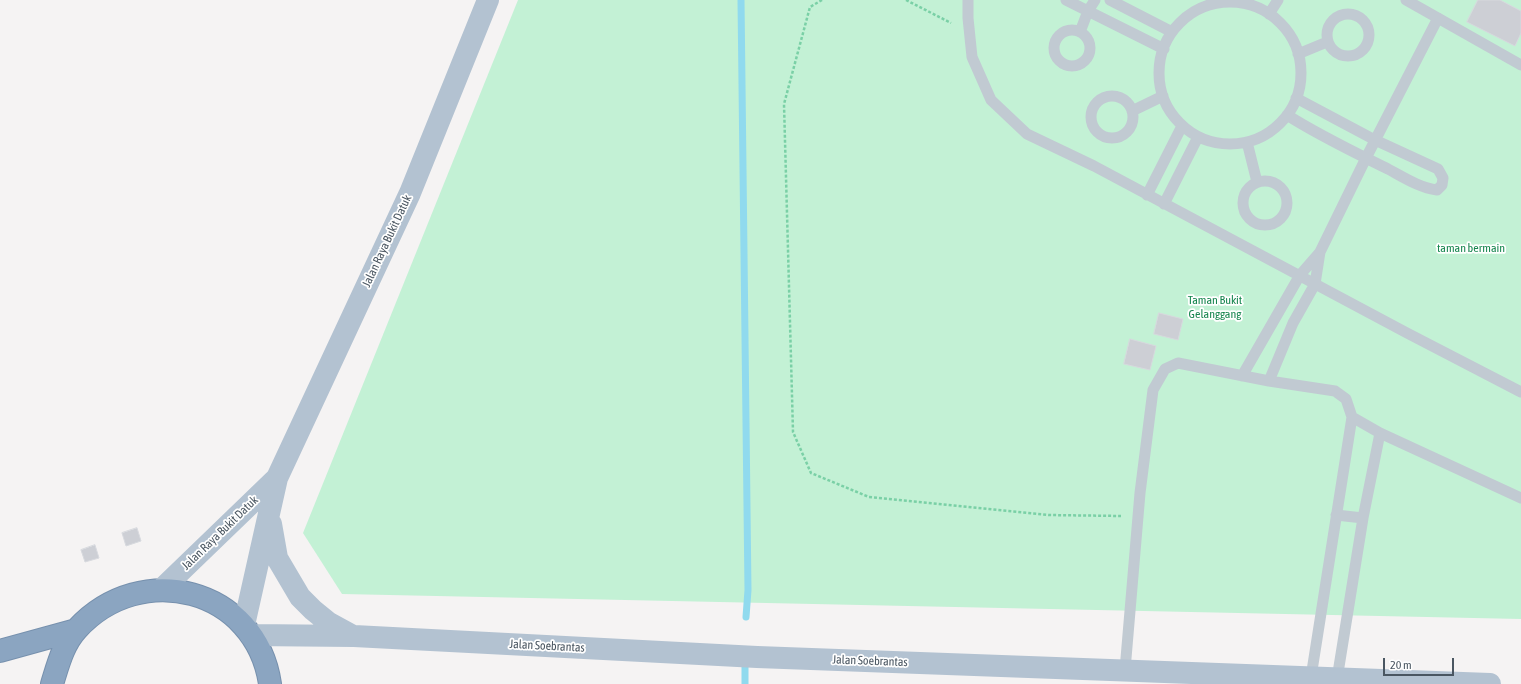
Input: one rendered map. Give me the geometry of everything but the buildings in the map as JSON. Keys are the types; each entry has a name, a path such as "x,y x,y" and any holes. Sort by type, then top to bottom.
{"highway":[{"path":"52,684 59,658 76,630 100,608 130,594 162,589 192,594 220,606 247,630 267,667 270,684"},
{"path":"0,651 76,630"}],"main road":[{"name":"Jalan Raya Bukit Datuk","path":"247,630 269,515 278,478 410,193 488,0"},
{"name":"Jalan Raya Bukit Datuk","path":"162,589 278,478"},
{"path":"269,515 277,558 300,597 328,623 354,636"},
{"name":"Jalan Soebrantas","path":"247,630 757,657 1125,670 1336,682 1490,684"}],"lane":[{"path":"968,0 969,32 972,57 991,100 1027,134 1067,152 1521,392"},
{"path":"1066,0 1164,49"},
{"path":"1080,32 1088,11 1095,0"},
{"path":"1110,0 1172,32"},
{"path":"1269,14 1278,0"},
{"path":"1406,0 1521,64"},
{"path":"1217,2 1256,3 1282,25 1292,39 1298,54 1301,69 1300,84 1296,98 1288,115 1276,127 1262,136 1247,142 1230,144 1214,143 1198,137 1182,126 1174,117 1163,96 1160,79 1160,62 1172,32 1186,18 1217,2"},
{"path":"1242,376 1300,275 1320,252 1375,140 1438,18"},
{"path":"1298,54 1327,42"},
{"path":"1132,111 1163,96"},
{"path":"1288,115 1304,126 1431,189 1436,190 1442,185 1443,178 1438,170 1375,140 1296,98"},
{"path":"1147,195 1182,126"},
{"path":"1164,204 1198,137"},
{"path":"1247,142 1257,182"},
{"path":"1268,380 1293,323 1315,284 1320,252"},
{"path":"1125,670 1138,516 1153,390 1165,369 1178,363 1242,376 1335,391 1346,399 1352,417 1310,680"},
{"path":"1352,417 1380,433 1521,498"},
{"path":"1336,682 1363,518 1380,433"},
{"path":"1336,515 1363,518"}],"path":[{"path":"822,0 810,7 784,104 793,432 811,473 868,497 1049,515 1138,516"},
{"path":"906,0 969,32"}],"green space":[{"name":"Taman Bukit Gelanggang","path":"518,0 1521,0 1521,619 342,594 303,533"}],"waterway":[{"path":"741,0 748,590 746,617"},
{"path":"745,660 745,684"}],"park label":[{"name":"taman bermain","path":"1471,248"}]}
